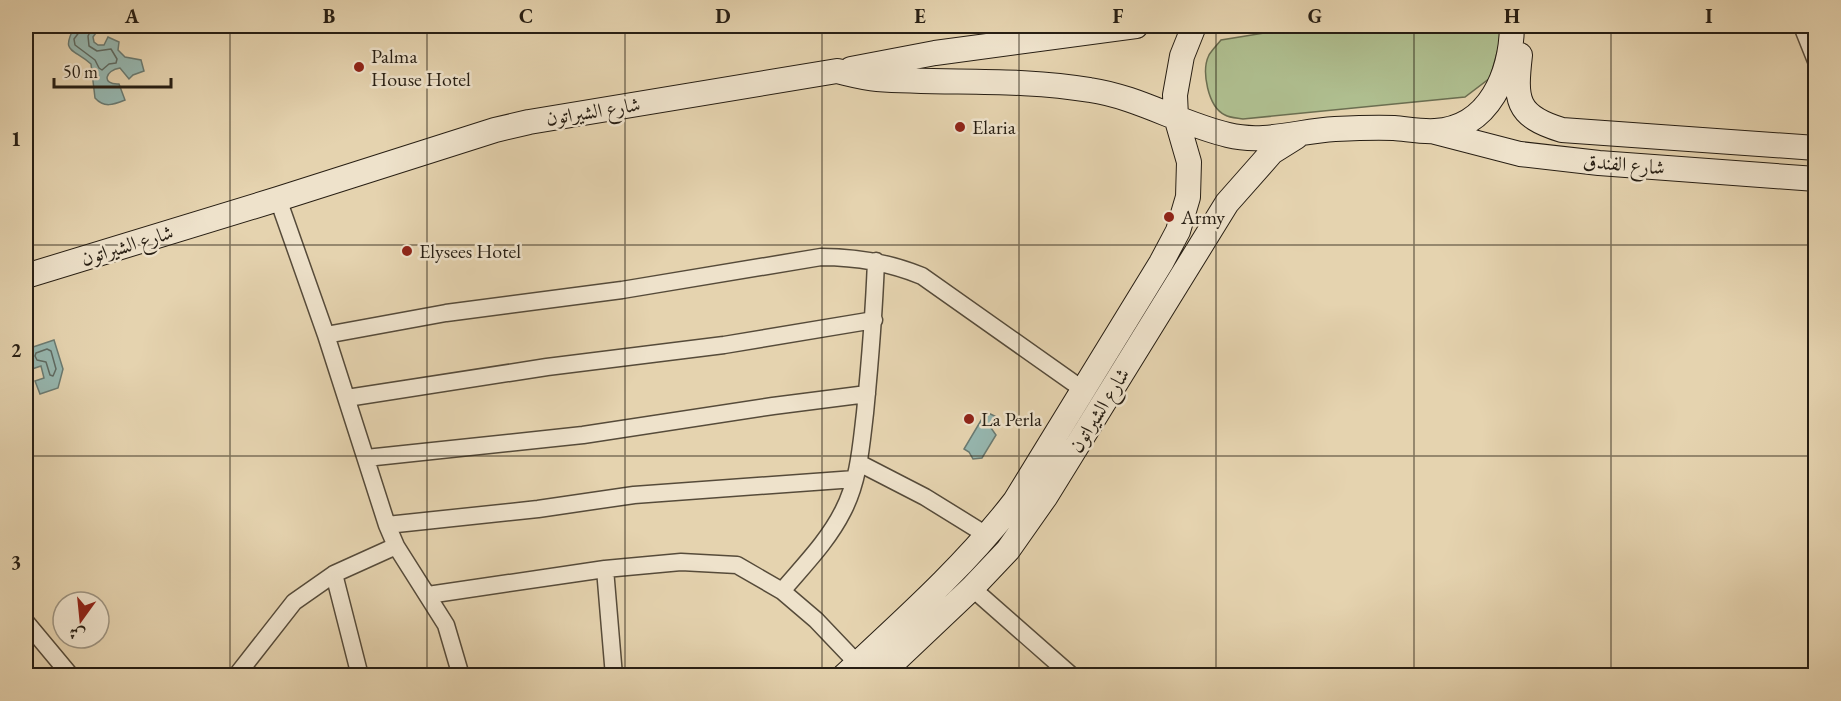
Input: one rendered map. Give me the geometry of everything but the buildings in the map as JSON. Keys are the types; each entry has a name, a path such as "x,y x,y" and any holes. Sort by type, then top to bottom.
{"street":[{"path":"837,71 935,53 1136,26"},
{"name":"شارع الشيراتون","path":"851,669 945,581 988,536 1015,501 1161,263 1178,231 1188,197 1189,162 1176,117 1175,95 1182,56 1194,26"},
{"path":"1808,28 1815,61"},
{"name":"شارع الشيراتون","path":"1517,29 1517,78"},
{"name":"شارع الشيراتون","path":"26,276 458,141 529,122 837,71 875,79 1046,85 1092,90 1135,101 1229,136 1284,137 1355,128 1435,132 1458,126 1478,114 1492,100 1502,83 1517,29"},
{"name":"شارع الفندق","path":"1517,78 1520,102 1528,115 1545,125 1562,130 1815,148"},
{"name":"شارع الفندق","path":"1435,132 1520,154 1599,163 1815,179"},
{"name":"شارع الشيراتون","path":"879,675 972,588 1008,550 1028,524 1227,203 1272,152 1302,133"},
{"path":"278,199 326,335 387,525 396,546 446,625 461,675"},
{"path":"326,335 446,313 622,290 821,257 852,257 897,266 922,276 1082,389"},
{"path":"782,591 822,546 844,510 857,471 867,394 876,261"},
{"path":"347,398 546,367 724,345 873,320"},
{"path":"366,458 583,435 867,394"},
{"path":"387,525 857,471 925,496 988,536"},
{"path":"236,675 294,602 334,574 396,546"},
{"path":"428,595 604,569 681,562 738,565 782,591 816,620 851,669"},
{"path":"604,569 614,675"},
{"path":"334,574 360,675"},
{"path":"972,588 1072,675"},
{"path":"26,622 70,675"}],"green space":[{"path":"1308,26 1502,26 1503,31 1490,78 1465,97 1243,119 1227,116 1219,111 1210,97 1206,70 1209,55 1221,40"}],"water":[{"path":"75,26 101,26 93,37 94,42 104,45 108,37 119,42 118,50 125,57 141,60 144,71 129,79 120,68 108,74 107,80 113,84 119,84 125,100 109,105 95,98 91,64 69,46"},
{"path":"54,340 63,369 58,388 40,394 35,381 44,378 41,366 32,369 27,349"},
{"path":"986,412 997,417 991,428 996,435 982,458 973,459 964,449"}],"place":[{"name":"Palma House Hotel","path":"359,67"},
{"name":"Elaria","path":"960,127"},
{"name":"Army","path":"1169,217"},
{"name":"Elysees Hotel","path":"407,251"},
{"name":"La Perla","path":"969,419"}]}
